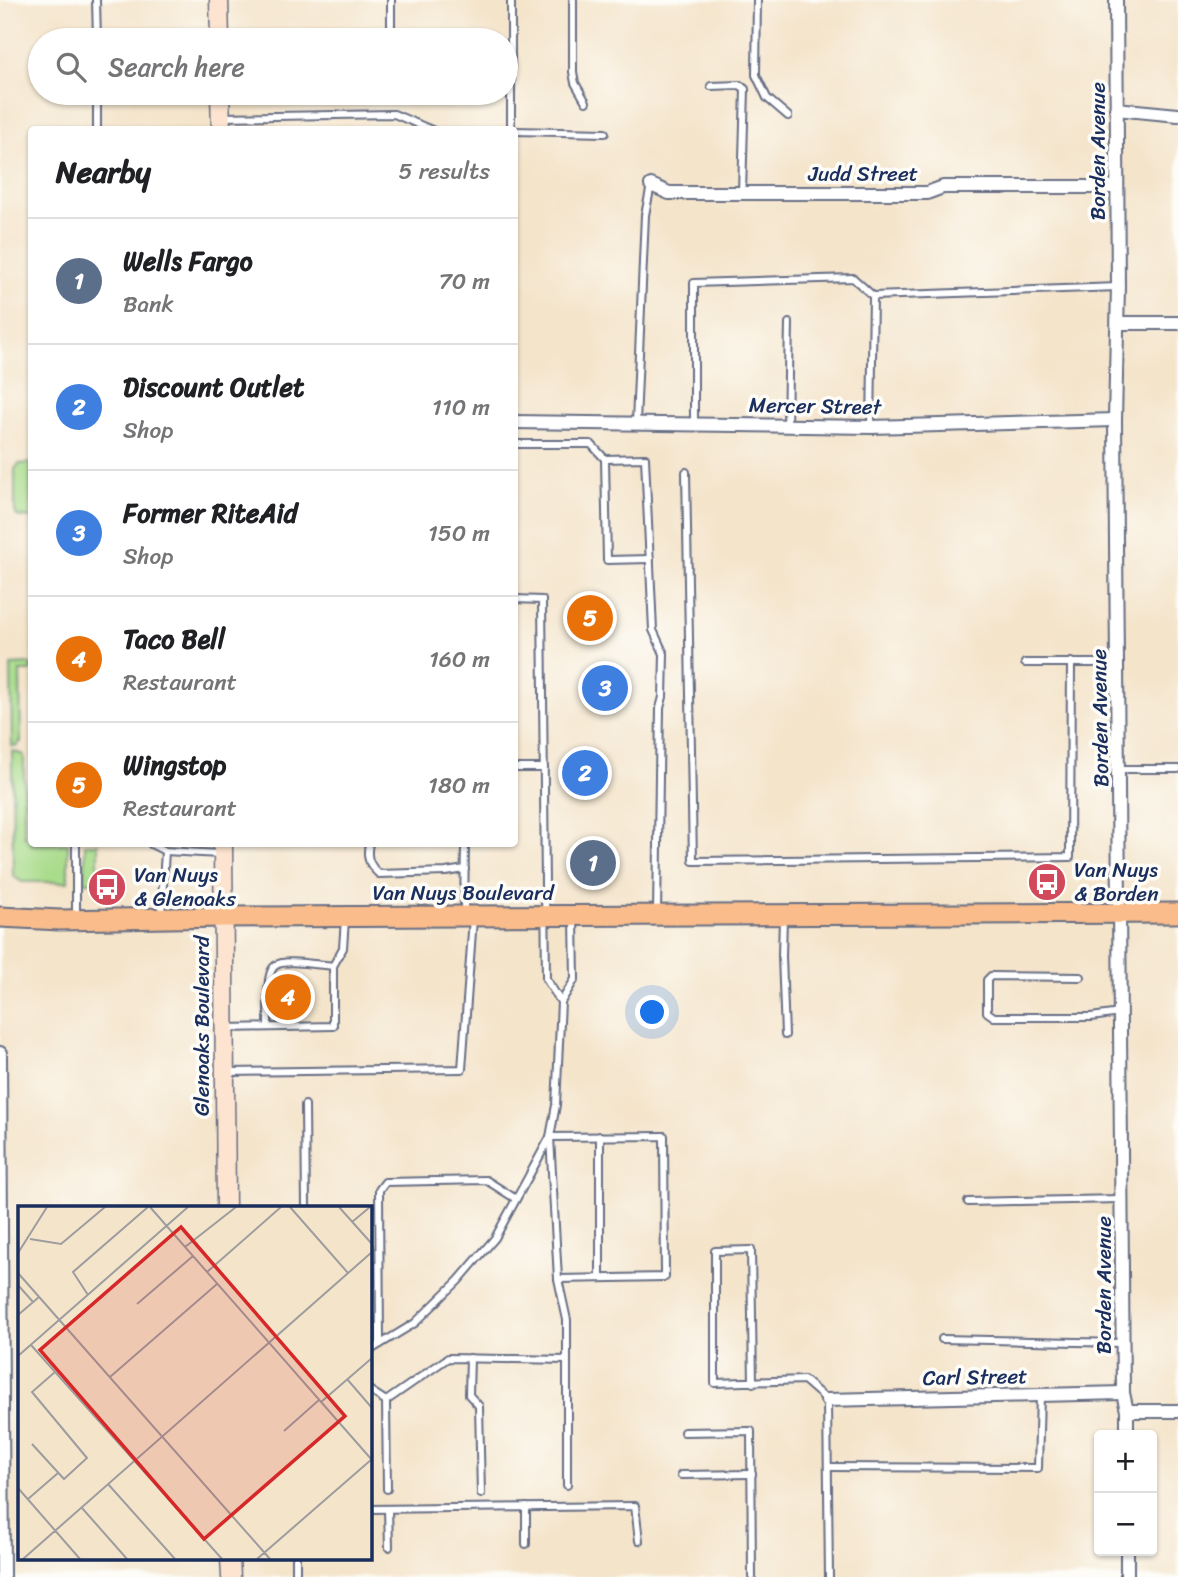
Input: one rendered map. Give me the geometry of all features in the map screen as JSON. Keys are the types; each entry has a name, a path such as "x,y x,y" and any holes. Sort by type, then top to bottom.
{"main road":[{"path":"219,0 219,28"},
{"path":"220,105 221,124"},
{"name":"Glenoaks Boulevard","path":"223,849 226,1206"},
{"name":"Van Nuys Boulevard","path":"0,917 76,919 1178,914"}],"street":[{"name":"Borden Avenue","path":"1116,0 1118,323 1115,421 1120,769 1123,1393 1127,1430"},
{"path":"1116,109 1178,115"},
{"name":"Judd Street","path":"651,185 669,193 742,194 927,193 943,187 1117,187"},
{"path":"1118,323 1178,323"},
{"name":"Mercer Street","path":"518,422 871,427 1115,421"},
{"path":"0,1053 3,1577"},
{"name":"Carl Street","path":"827,1400 1123,1393"},
{"path":"1127,1411 1178,1411"},
{"path":"1127,1556 1127,1577"}],"lane":[{"path":"96,0 97,28"},
{"path":"391,0 391,28"},
{"path":"511,0 511,28"},
{"path":"573,0 573,72 575,83 586,102"},
{"path":"757,0 756,75 767,98 789,116"},
{"path":"711,86 740,85 745,89 742,194"},
{"path":"97,105 97,126"},
{"path":"513,105 513,126"},
{"path":"221,124 394,114 422,126"},
{"path":"518,130 606,133"},
{"path":"636,424 645,215 651,185"},
{"path":"694,424 694,283 853,278 873,296 1118,287"},
{"path":"871,427 873,296"},
{"path":"787,426 789,323"},
{"path":"518,444 592,444 605,459 607,559 650,559"},
{"path":"605,459 645,458 653,630 664,654 660,720 657,915"},
{"path":"686,472 692,861 1070,857 1071,662"},
{"path":"518,599 542,600 546,979 561,1002"},
{"path":"1025,663 1119,663"},
{"path":"518,768 544,768"},
{"path":"1120,769 1178,769"},
{"path":"76,847 76,919"},
{"path":"155,847 164,852 223,849"},
{"path":"368,847 367,855 371,867 379,874 465,869"},
{"path":"225,1072 462,1069 469,916 465,847"},
{"path":"161,918 164,852"},
{"path":"784,915 782,956 785,1035"},
{"path":"224,1028 333,1026 333,967 343,948 345,916"},
{"path":"567,1485 567,1320 558,1279 550,1137 556,1105 561,1002 575,979 574,916"},
{"path":"268,1027 269,975 272,967 279,962 288,961 333,967"},
{"path":"1081,977 991,976 987,980 987,1012 994,1017 1091,1017 1122,1013"},
{"path":"305,1105 306,1206"},
{"path":"600,1136 600,1278"},
{"path":"550,1137 664,1136 665,1277 558,1279"},
{"path":"371,1349 415,1323 458,1281 495,1238 550,1137"},
{"path":"380,1344 379,1190 385,1182 486,1180 516,1199"},
{"path":"968,1202 1123,1199"},
{"path":"752,1383 751,1250 715,1251 715,1383 752,1383 804,1380 827,1400 829,1577"},
{"path":"942,1339 1123,1343"},
{"path":"386,1401 448,1358 567,1360"},
{"path":"470,1358 469,1395 479,1406 481,1494"},
{"path":"371,1391 386,1401"},
{"path":"828,1467 1038,1468 1040,1395"},
{"path":"386,1401 387,1489"},
{"path":"684,1432 751,1431 752,1577"},
{"path":"681,1475 752,1474"},
{"path":"371,1509 635,1506 639,1541"},
{"path":"526,1507 526,1544"},
{"path":"388,1509 389,1547"}],"green space":[{"path":"28,463 28,518 17,516 15,511 15,469 19,464"},
{"path":"28,664 28,671 20,671 21,742 18,746 12,746 11,665"},
{"path":"12,751 24,755 24,837 28,838 28,847 68,847 68,882 22,882 13,876"},
{"path":"85,847 98,847 98,882 85,882"}],"place":[{"name":"Wingstop","path":"590,618"},
{"name":"Former RiteAid","path":"605,688"},
{"name":"Discount Outlet","path":"585,773"},
{"name":"Wells Fargo","path":"593,863"},
{"name":"Van Nuys & Borden","path":"1047,882"},
{"name":"Van Nuys & Glenoaks","path":"107,887"},
{"name":"Taco Bell","path":"288,997"}]}
